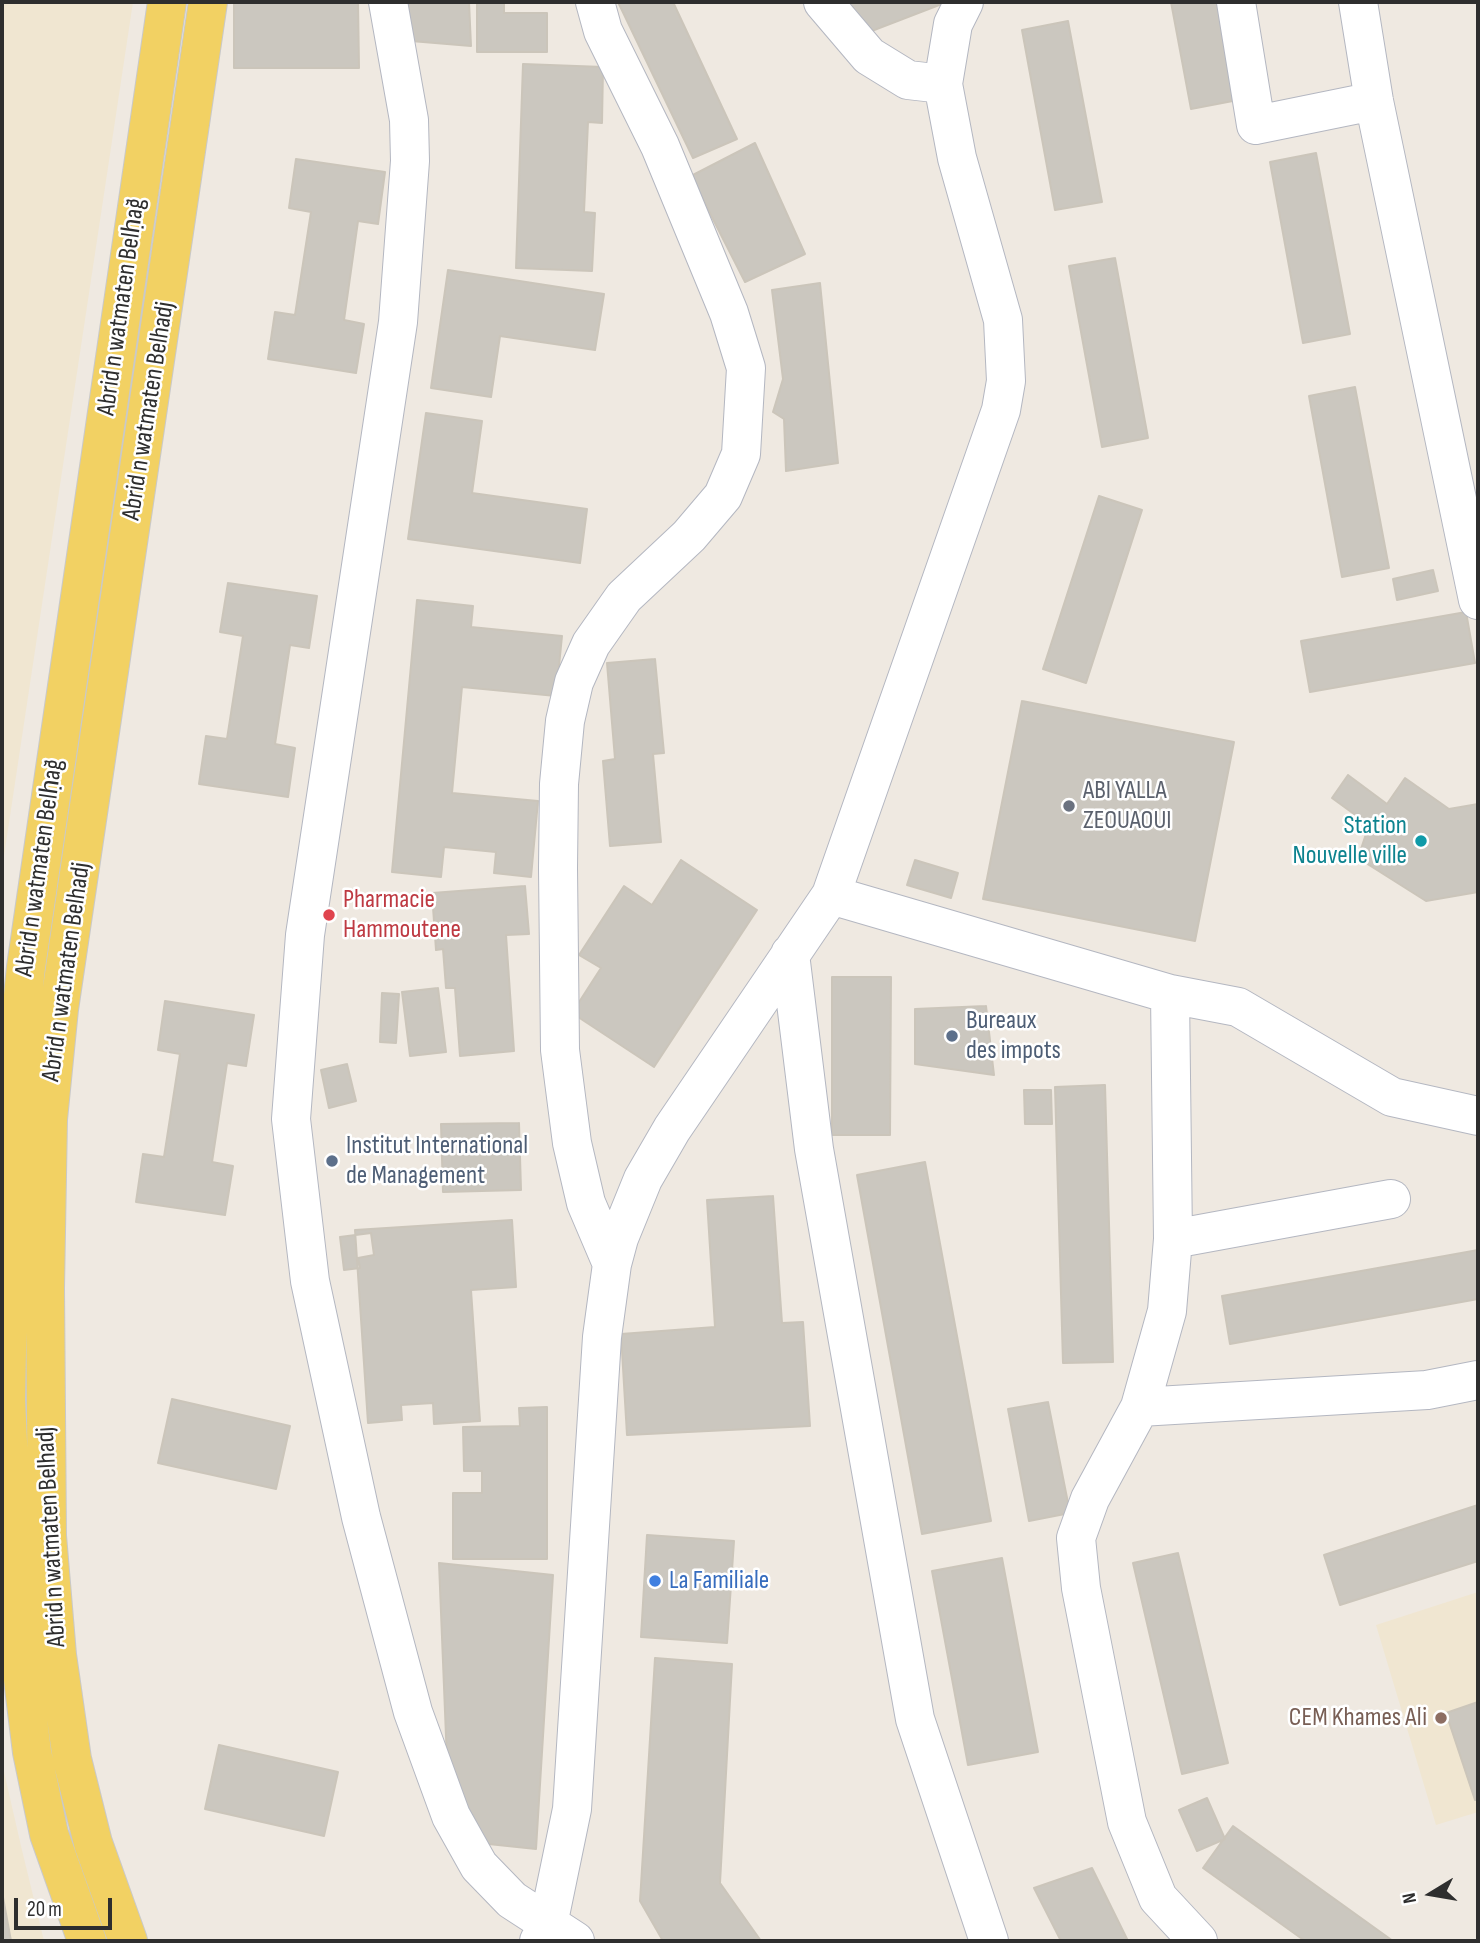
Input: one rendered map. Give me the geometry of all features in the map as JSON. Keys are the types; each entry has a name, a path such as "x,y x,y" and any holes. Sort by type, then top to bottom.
{"main road":[{"name":"Abrid n watmaten Belḥaǧ","path":"87,1941 49,1834 32,1752 17,1631 6,1400 10,1031 57,750 167,2"},
{"name":"Abrid n watmaten Belhadj","path":"128,1941 90,1831 72,1759 57,1655 47,1536 45,1288 48,1119 61,995 208,2"}],"street":[{"path":"388,2 409,120 410,161 398,323 305,935 290,1119 310,1281 361,1517 413,1712 451,1816 479,1866 512,1900 554,1936"},
{"path":"596,2 603,32 660,146 729,313 746,368 741,454 723,496 689,536 624,597 591,644 574,682 565,721 559,784 560,1050 572,1143 586,1203 612,1264"},
{"path":"823,2 869,56 908,80 943,84"},
{"path":"554,1936 572,1809 602,1338 612,1264 643,1179 673,1129 831,895 992,440 1006,381 1003,320 957,158 943,84 953,24 964,2"},
{"path":"1236,2 1256,125 1374,101"},
{"path":"1358,2 1374,101 1478,600"},
{"path":"831,895 1170,994 1238,1007 1392,1097 1478,1116"},
{"path":"790,954 814,1149 915,1719 989,1941"},
{"path":"1170,994 1173,1239 1167,1311 1140,1407 1090,1499 1076,1538 1081,1588 1127,1822 1158,1898 1198,1941"},
{"path":"1173,1239 1391,1199"},
{"path":"1140,1407 1427,1390 1478,1380"}],"shaded area":[{"path":"2,2 133,2 2,869"},
{"name":"CEM Khames Ali","path":"1478,1592 1478,1812 1436,1825 1376,1625"},
{"path":"2,1763 21,1846 44,1941 2,1941"}],"building":[{"path":"234,2 358,2 359,68 234,68"},
{"path":"398,2 469,2 471,46 399,40"},
{"path":"477,2 504,2 504,13 547,13 547,52 477,52"},
{"path":"618,2 673,2 737,139 693,158"},
{"path":"842,2 947,2 856,37"},
{"path":"1171,2 1219,2 1238,100 1191,109"},
{"path":"1068,21 1102,202 1055,210 1022,30"},
{"path":"523,64 603,67 602,123 588,122 584,212 595,213 592,271 516,268"},
{"path":"755,143 805,254 745,282 691,176"},
{"path":"1316,153 1350,334 1303,343 1270,162"},
{"path":"296,159 385,172 378,224 358,221 344,320 364,324 356,373 268,359 275,312 295,315 311,212 289,208"},
{"path":"1115,258 1148,438 1102,447 1069,266"},
{"path":"448,270 604,294 595,350 500,336 491,397 431,388"},
{"path":"820,283 838,463 786,471 784,419 773,412 783,379 772,290"},
{"path":"1355,387 1389,568 1342,577 1309,396"},
{"path":"426,413 482,421 472,493 587,509 580,563 408,539"},
{"path":"1099,496 1142,510 1086,683 1043,669"},
{"path":"1433,570 1438,591 1397,600 1393,579"},
{"path":"228,583 317,596 309,648 290,645 275,744 295,748 288,797 199,784 206,736 227,739 243,636 220,632"},
{"path":"417,600 473,606 471,627 562,636 556,696 462,687 452,793 538,801 531,877 494,873 496,852 444,847 441,877 392,872"},
{"path":"1466,612 1475,663 1310,692 1301,641"},
{"path":"655,659 664,753 653,754 661,842 610,846 603,761 615,759 607,663"},
{"name":"ABI YALLA ZEOUAOUI","path":"1022,701 1234,742 1195,941 983,899"},
{"name":"Station Nouvelle ville","path":"1348,775 1387,804 1405,778 1449,809 1478,804 1478,892 1426,901 1358,858 1369,825 1332,798"},
{"path":"681,860 757,910 654,1067 572,1013 601,968 579,955 624,886 652,905"},
{"path":"915,860 958,873 951,898 907,885"},
{"path":"525,886 529,934 506,935 514,1051 460,1056 455,988 446,988 443,949 436,950 432,893"},
{"path":"832,977 891,977 890,1135 832,1135"},
{"path":"438,988 446,1052 410,1056 402,992"},
{"path":"382,993 399,994 396,1043 380,1042"},
{"path":"165,1001 254,1015 246,1066 227,1063 212,1162 233,1166 225,1215 136,1202 143,1154 164,1157 180,1054 158,1050"},
{"name":"Bureaux des impots","path":"986,1006 994,1075 915,1064 915,1009"},
{"path":"347,1064 356,1101 329,1108 321,1070"},
{"path":"1105,1085 1113,1362 1063,1363 1055,1087"},
{"path":"1024,1090 1051,1090 1052,1124 1025,1124"},
{"path":"519,1123 521,1190 443,1192 441,1124"},
{"path":"925,1162 991,1521 922,1534 857,1175"},
{"path":"773,1196 782,1323 803,1322 810,1426 627,1435 621,1334 715,1327 707,1200"},
{"path":"512,1220 516,1287 471,1290 480,1421 434,1424 433,1403 401,1405 402,1420 368,1423 355,1230"},
{"path":"371,1233 374,1255 358,1258 360,1268 344,1270 340,1237"},
{"path":"1478,1250 1478,1299 1230,1344 1222,1296"},
{"path":"172,1399 290,1426 276,1489 158,1463"},
{"path":"1048,1402 1070,1513 1029,1521 1008,1409"},
{"path":"547,1407 547,1559 453,1559 453,1493 482,1493 482,1471 464,1471 463,1427 520,1426 519,1408"},
{"path":"1478,1505 1478,1561 1340,1605 1324,1555"},
{"path":"647,1535 734,1541 727,1643 641,1637"},
{"path":"1178,1553 1228,1763 1182,1774 1133,1563"},
{"path":"1002,1558 1038,1752 968,1765 932,1571"},
{"path":"439,1563 553,1575 536,1849 479,1843 447,1761"},
{"path":"655,1658 732,1664 720,1883 761,1941 663,1941 640,1901"},
{"path":"1478,1702 1478,1799 1475,1800 1446,1713"},
{"path":"219,1745 338,1772 324,1836 205,1809"},
{"path":"1207,1798 1225,1839 1197,1851 1179,1810"},
{"path":"1233,1826 1393,1941 1305,1941 1203,1868"},
{"path":"1092,1868 1128,1941 1061,1941 1034,1888"},
{"path":"2,1892 11,1941 2,1941"}],"place":[{"name":"ABI YALLA ZEOUAOUI","path":"1069,806"},
{"name":"Station Nouvelle ville","path":"1421,841"},
{"name":"Pharmacie Hammoutene","path":"329,915"},
{"name":"Bureaux des impots","path":"952,1036"},
{"name":"Institut International de Management","path":"332,1161"},
{"name":"La Familiale","path":"655,1581"},
{"name":"CEM Khames Ali","path":"1441,1718"}]}
